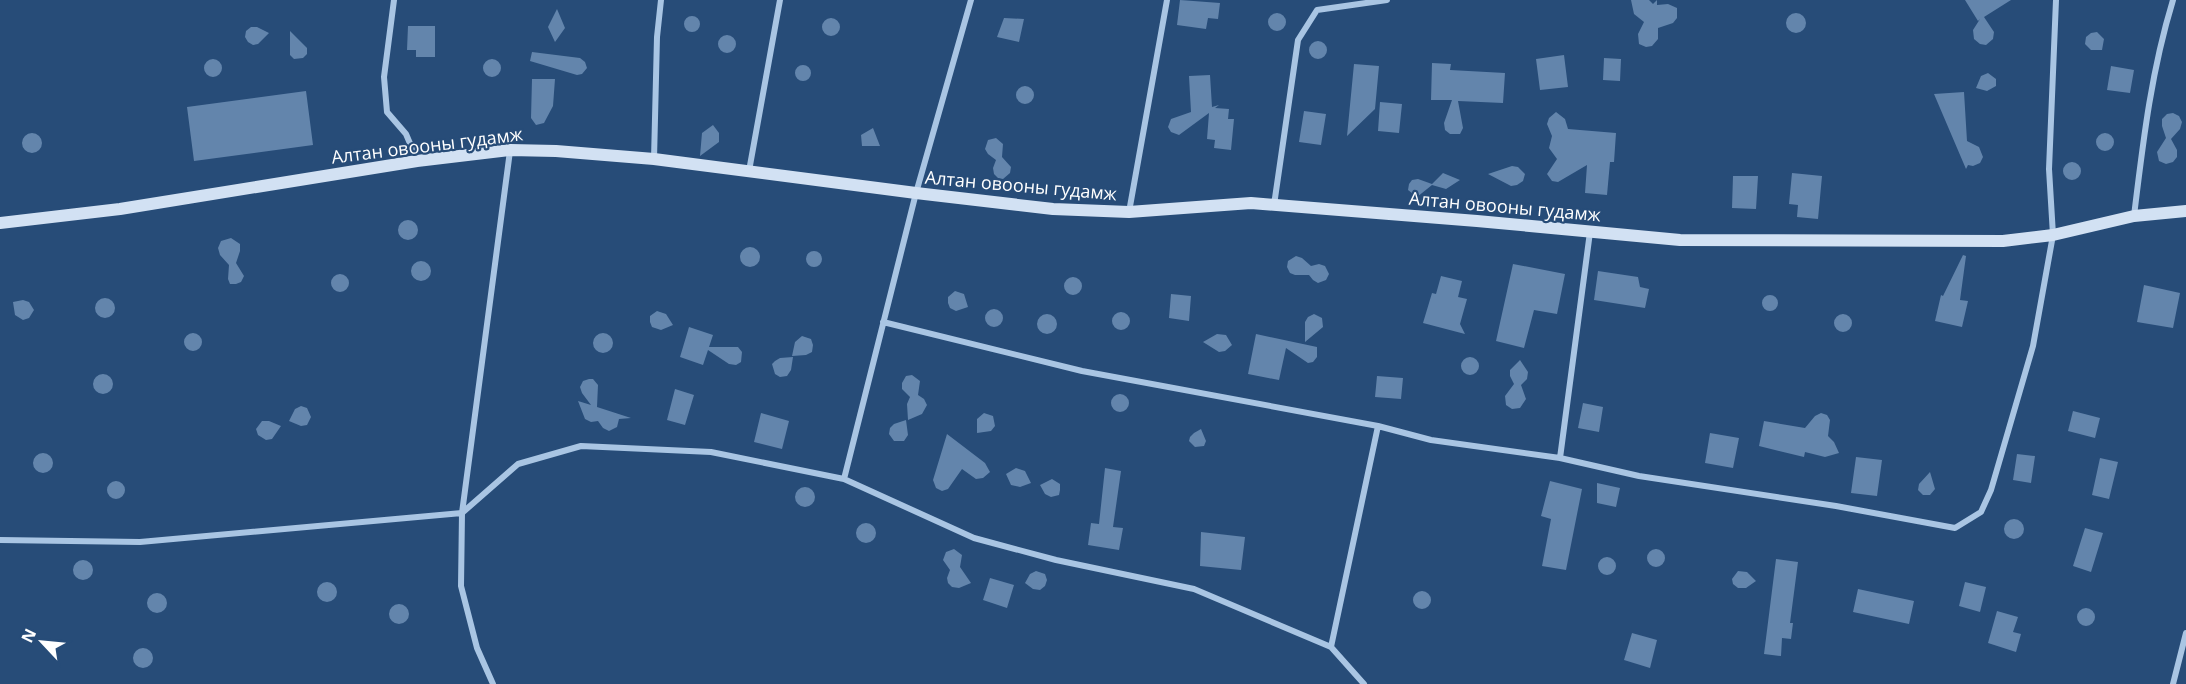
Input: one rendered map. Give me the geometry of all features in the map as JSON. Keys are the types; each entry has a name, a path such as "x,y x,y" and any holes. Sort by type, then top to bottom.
{"main road":[{"name":"Алтан овооны гудамж","path":"0,223 120,209 417,161 510,150 556,151 654,159 916,194 1053,209 1129,212 1251,203 1691,240 2003,241 2053,235 2134,216 2186,211"}],"street":[{"path":"394,0 384,77 387,112 406,134 417,161"},
{"path":"654,159 657,37 661,0"},
{"path":"749,171 780,0"},
{"path":"844,479 916,194 971,0"},
{"path":"1129,212 1167,0"},
{"path":"1274,205 1298,40 1317,10 1387,0"},
{"path":"883,322 1082,371 1378,426 1431,440 1560,458 1639,476 1836,506 1955,528 1981,512 1991,490 2033,346 2053,235 2049,168 2056,0"},
{"path":"2134,216 2147,108 2173,0"},
{"path":"493,684 477,648 460,586 462,513 510,150"},
{"path":"1560,458 1590,231"},
{"path":"1331,647 1378,426"},
{"path":"0,540 140,542 462,513 518,464 581,446 711,452 844,479 974,538 1056,560 1194,589 1331,647 1364,684"},
{"path":"2173,684 2186,633"}],"building":[{"path":"1180,0 1220,3 1218,19 1208,18 1206,29 1177,25"},
{"path":"1631,0 1649,0 1653,4 1657,0 1657,5 1668,4 1677,8 1677,18 1673,23 1658,28 1658,39 1652,46 1646,47 1639,44 1638,34 1644,22 1634,14"},
{"path":"1965,0 2011,0 1984,17 1994,32 1993,39 1986,45 1974,39 1973,30 1980,19 1978,21"},
{"path":"557,9 565,28 555,42 548,27"},
{"path":"1273,13 1281,13 1286,18 1284,29 1273,31 1268,26 1268,18"},
{"path":"1796,13 1803,16 1806,23 1803,30 1796,33 1789,30 1786,23 1789,16"},
{"path":"689,16 695,16 700,24 698,30 689,32 684,27 684,21"},
{"path":"827,18 835,18 840,23 838,34 827,36 822,31 822,23"},
{"path":"1004,18 1024,19 1019,42 997,37"},
{"path":"408,26 435,26 435,57 416,57 416,50 407,50"},
{"path":"251,27 257,27 269,33 258,44 253,45 245,37 246,31"},
{"path":"290,31 307,48 307,54 303,58 294,59 290,55"},
{"path":"2097,32 2104,39 2102,50 2091,50 2085,44 2086,37"},
{"path":"723,35 731,35 736,40 734,51 723,53 718,48 718,40"},
{"path":"1314,41 1322,41 1327,46 1325,57 1314,59 1309,54 1309,46"},
{"path":"532,52 580,58 585,62 587,68 582,74 577,75 530,61"},
{"path":"1564,55 1568,87 1540,90 1536,59"},
{"path":"1604,58 1621,59 1620,81 1603,80"},
{"path":"213,59 219,62 222,68 219,74 213,77 207,74 204,68 207,62"},
{"path":"488,59 496,59 501,64 499,75 488,77 483,72 483,64"},
{"path":"1432,63 1451,64 1450,70 1505,73 1503,103 1458,101 1463,128 1460,134 1450,134 1445,130 1444,123 1452,100 1431,100"},
{"path":"1354,64 1379,66 1375,109 1347,136"},
{"path":"800,65 806,65 811,73 809,79 800,81 795,76 795,70"},
{"path":"2111,66 2134,70 2130,93 2107,90"},
{"path":"1988,73 1996,79 1996,86 1987,91 1976,88 1981,76"},
{"path":"1210,75 1212,107 1219,105 1215,108 1229,109 1228,119 1234,119 1231,150 1214,148 1215,140 1207,139 1209,113 1179,135 1171,132 1168,127 1171,119 1191,112 1189,76"},
{"path":"532,79 555,79 553,106 544,123 536,125 531,118"},
{"path":"1021,86 1029,86 1034,91 1032,102 1021,104 1016,99 1016,91"},
{"path":"306,91 313,145 194,161 187,107"},
{"path":"1964,92 1967,141 1979,147 1983,157 1980,163 1973,166 1968,165 1966,169 1934,94"},
{"path":"1380,102 1402,104 1399,133 1378,131"},
{"path":"1304,111 1326,114 1321,145 1299,142"},
{"path":"1556,112 1565,119 1568,129 1616,133 1614,162 1610,162 1607,195 1585,193 1587,165 1558,182 1552,181 1547,174 1557,159 1549,148 1552,136 1547,124 1549,118"},
{"path":"2173,113 2179,116 2182,122 2180,129 2171,139 2177,150 2177,157 2173,162 2166,164 2159,161 2157,152 2166,138 2162,119 2167,114"},
{"path":"713,125 719,133 719,142 700,156 702,133"},
{"path":"873,128 880,146 862,146 861,135"},
{"path":"32,133 39,136 42,143 39,150 32,153 25,150 22,143 25,136"},
{"path":"2105,133 2111,136 2114,142 2111,148 2105,151 2099,148 2096,142 2099,136"},
{"path":"996,138 1003,144 1002,157 1011,167 1010,173 1003,179 994,174 993,168 996,160 985,149 988,140"},
{"path":"2068,162 2076,162 2081,167 2079,178 2068,180 2063,175 2063,167"},
{"path":"1512,166 1518,167 1525,174 1523,181 1517,185 1511,186 1488,174"},
{"path":"1443,173 1460,180 1446,189 1432,185 1417,197 1408,190 1412,180 1418,179 1432,184"},
{"path":"1792,173 1822,176 1818,219 1797,217 1798,205 1789,204"},
{"path":"1733,176 1758,176 1756,209 1732,208"},
{"path":"408,220 415,223 418,230 415,237 408,240 401,237 398,230 401,223"},
{"path":"231,238 240,244 236,263 244,276 241,282 236,284 230,284 229,265 220,255 218,248 221,241"},
{"path":"750,247 757,250 760,257 757,264 750,267 743,264 740,257 743,250"},
{"path":"811,251 817,251 822,259 820,265 811,267 806,262 806,256"},
{"path":"1963,255 1966,256 1960,300 1968,301 1962,327 1935,321 1941,295 1943,296"},
{"path":"1296,256 1311,266 1319,264 1325,266 1329,274 1326,280 1318,283 1309,275 1290,273 1287,267 1288,261"},
{"path":"421,261 428,264 431,271 428,278 421,281 414,278 411,271 414,264"},
{"path":"1513,264 1565,274 1557,314 1534,310 1524,348 1496,341"},
{"path":"1598,271 1638,277 1640,287 1649,289 1645,308 1594,300"},
{"path":"340,274 346,277 349,283 346,289 340,292 334,289 331,283 334,277"},
{"path":"1441,276 1462,281 1458,297 1467,299 1460,324 1465,334 1423,323 1432,293 1436,294"},
{"path":"1073,277 1079,280 1082,286 1079,292 1073,295 1067,292 1064,286 1067,280"},
{"path":"2144,285 2180,293 2173,328 2137,322"},
{"path":"955,291 964,294 968,307 956,311 950,308 948,297"},
{"path":"1171,294 1191,296 1189,321 1169,318"},
{"path":"1767,295 1773,295 1778,303 1776,309 1767,311 1762,306 1762,300"},
{"path":"105,298 112,301 115,308 112,315 105,318 98,315 95,308 98,301"},
{"path":"23,300 29,302 34,310 29,318 23,320 15,315 13,302"},
{"path":"994,309 1000,312 1003,318 1000,324 994,327 988,324 985,318 988,312"},
{"path":"657,311 666,314 673,325 661,330 652,327 650,316"},
{"path":"1121,312 1127,315 1130,321 1127,327 1121,330 1115,327 1112,321 1115,315"},
{"path":"1047,314 1054,317 1057,324 1054,331 1047,334 1040,331 1037,324 1040,317"},
{"path":"1314,314 1322,318 1323,327 1305,342 1305,322"},
{"path":"1843,314 1849,317 1852,323 1849,329 1843,332 1837,329 1834,323 1837,317"},
{"path":"689,327 713,335 709,347 738,347 742,352 741,362 736,365 729,364 708,350 703,365 680,357"},
{"path":"193,333 199,336 202,342 199,348 193,351 187,348 184,342 187,336"},
{"path":"603,333 610,336 613,343 610,350 603,353 596,350 593,343 596,336"},
{"path":"1217,334 1226,335 1232,345 1225,351 1219,352 1203,342"},
{"path":"1256,334 1317,347 1317,357 1313,362 1308,363 1286,348 1279,380 1248,374"},
{"path":"802,336 811,339 812,352 792,356 795,342"},
{"path":"793,357 791,370 787,376 780,377 775,374 772,364 775,361 780,358"},
{"path":"1466,357 1474,357 1479,362 1477,373 1466,375 1461,370 1461,362"},
{"path":"1520,360 1528,372 1527,379 1521,385 1526,399 1520,408 1512,409 1506,405 1505,396 1514,384 1510,370"},
{"path":"103,374 110,377 113,384 110,391 103,394 96,391 93,384 96,377"},
{"path":"912,375 920,381 918,395 927,405 922,414 908,420 907,404 910,397 902,389 902,383 906,376"},
{"path":"1377,376 1403,378 1401,399 1375,397"},
{"path":"593,379 598,385 597,407 631,418 619,419 617,427 609,431 603,428 598,421 591,422 585,419 578,401 591,405 580,387 583,381"},
{"path":"675,389 694,395 685,425 667,420"},
{"path":"1120,394 1126,397 1129,403 1126,409 1120,412 1114,409 1111,403 1114,397"},
{"path":"1583,403 1603,407 1599,432 1578,428"},
{"path":"301,406 307,408 311,417 307,425 301,426 289,421 295,409"},
{"path":"2073,411 2100,418 2095,438 2068,431"},
{"path":"761,413 789,421 782,449 754,442"},
{"path":"984,413 993,416 995,426 991,431 977,433 977,419"},
{"path":"1821,413 1827,415 1830,420 1828,436 1839,453 1825,457 1805,452 1804,457 1759,446 1764,421 1805,428 1815,416"},
{"path":"906,420 908,435 904,441 894,441 889,434 890,428"},
{"path":"262,421 281,426 272,439 266,440 258,435 256,429"},
{"path":"1201,429 1206,441 1204,446 1195,447 1189,441 1190,437"},
{"path":"1710,433 1739,438 1733,468 1705,463"},
{"path":"947,434 985,463 990,472 983,478 976,479 962,469 948,489 942,491 936,488 933,480"},
{"path":"43,453 50,456 53,463 50,470 43,473 36,470 33,463 36,456"},
{"path":"2017,454 2035,456 2031,483 2013,480"},
{"path":"1856,457 1882,460 1877,496 1851,493"},
{"path":"2100,458 2118,462 2109,499 2092,495"},
{"path":"1016,468 1025,471 1031,483 1020,487 1011,485 1006,474"},
{"path":"1105,468 1121,471 1113,527 1123,528 1119,550 1088,545 1091,523 1099,524"},
{"path":"1930,472 1935,489 1930,495 1923,495 1918,490 1919,484"},
{"path":"1052,479 1060,484 1060,490 1059,495 1051,497 1045,494 1040,485"},
{"path":"116,481 122,484 125,490 122,496 116,499 110,496 107,490 110,484"},
{"path":"1550,481 1582,489 1566,570 1542,566 1551,519 1541,516"},
{"path":"1597,483 1620,488 1616,507 1597,503"},
{"path":"805,487 812,490 815,497 812,504 805,507 798,504 795,497 798,490"},
{"path":"2014,519 2021,522 2024,529 2021,536 2014,539 2007,536 2004,529 2007,522"},
{"path":"866,523 873,526 876,533 873,540 866,543 859,540 856,533 859,526"},
{"path":"2085,528 2103,533 2091,572 2073,566"},
{"path":"1201,532 1245,537 1241,570 1200,566"},
{"path":"954,549 962,555 960,567 971,583 959,588 952,587 948,583 950,570 943,560 946,552"},
{"path":"1652,549 1660,549 1665,554 1663,565 1652,567 1647,562 1647,554"},
{"path":"1603,557 1611,557 1616,562 1614,573 1603,575 1598,570 1598,562"},
{"path":"1776,559 1798,562 1790,623 1793,623 1791,639 1782,638 1781,656 1764,654"},
{"path":"83,560 90,563 93,570 90,577 83,580 76,577 73,570 76,563"},
{"path":"1036,571 1045,574 1047,580 1045,586 1040,590 1033,589 1025,583 1030,574"},
{"path":"1738,571 1747,572 1756,581 1746,588 1738,588 1733,584 1732,579"},
{"path":"990,578 1014,585 1007,608 983,600"},
{"path":"327,582 334,585 337,592 334,599 327,602 320,599 317,592 320,585"},
{"path":"1965,582 1986,587 1980,612 1959,606"},
{"path":"1858,589 1914,601 1909,624 1853,612"},
{"path":"1422,591 1428,594 1431,600 1428,606 1422,609 1416,606 1413,600 1416,594"},
{"path":"157,593 164,596 167,603 164,610 157,613 150,610 147,603 150,596"},
{"path":"399,604 406,607 409,614 406,621 399,624 392,621 389,614 392,607"},
{"path":"2086,608 2092,611 2095,617 2092,623 2086,626 2080,623 2077,617 2080,611"},
{"path":"1997,611 2018,617 2013,632 2021,634 2016,652 1988,643"},
{"path":"1632,633 1657,640 1650,668 1624,660"},
{"path":"143,648 150,651 153,658 150,665 143,668 136,665 133,658 136,651"}]}
